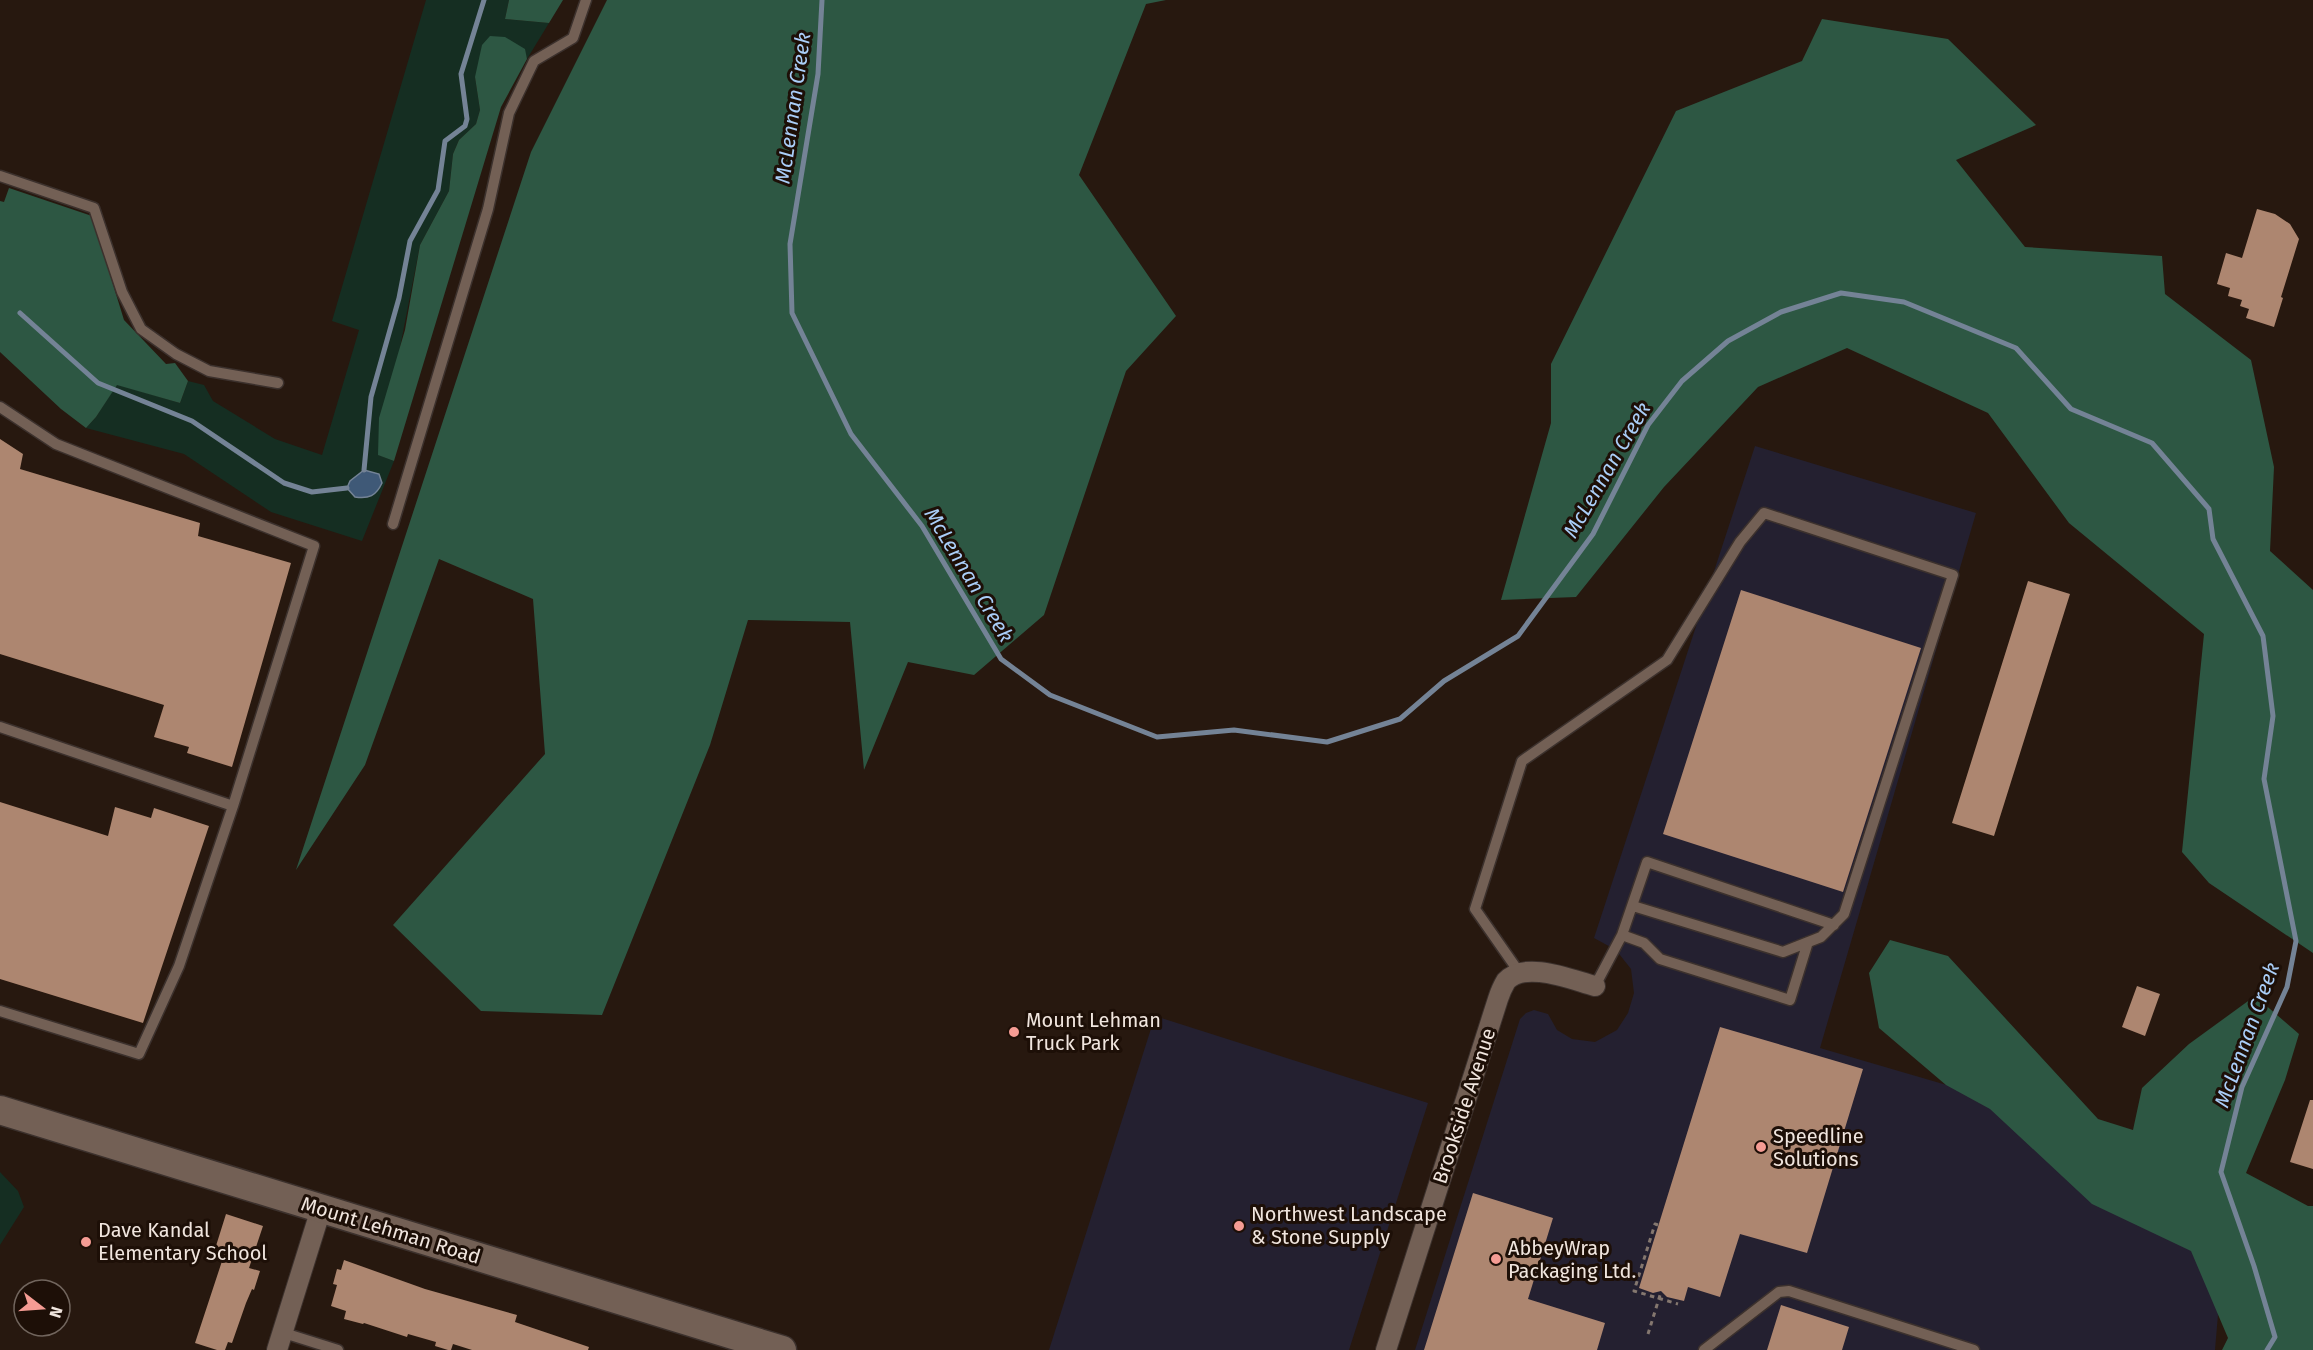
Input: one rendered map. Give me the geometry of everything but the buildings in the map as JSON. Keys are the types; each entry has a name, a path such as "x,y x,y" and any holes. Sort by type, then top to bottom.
{"main road":[{"name":"Mount Lehman Road","path":"0,1110 782,1350"}],"street":[{"path":"1519,972 1544,973 1595,986"},
{"name":"Brookside Avenue","path":"1386,1350 1498,999 1506,981 1519,972"},
{"path":"280,1342 321,1209"}],"lane":[{"path":"393,524 488,209 509,113 534,60 573,38 586,0"},
{"path":"0,176 94,208 122,292 141,329 176,354 209,371 278,383"},
{"path":"0,407 56,444 314,546 233,806 179,966 139,1054 0,1011"},
{"path":"1519,972 1475,909 1522,761 1667,660 1740,542 1764,513 1953,575 1844,914 1834,925 1821,937 1783,952 1633,906"},
{"path":"0,727 233,806"},
{"path":"1595,986 1622,935 1647,862 1834,925"},
{"path":"1622,935 1644,943 1660,959 1790,1000 1808,942"},
{"path":"1704,1350 1779,1292 1790,1291 1974,1350"},
{"path":"280,1342 338,1350"}],"path":[{"path":"1658,1225 1655,1224 1634,1291 1678,1304"},
{"path":"1648,1334 1661,1292"}],"shaded area":[{"path":"1755,446 1976,513 1820,1048 2015,1105 2204,1239 2220,1291 2215,1350 1415,1350 1520,1019 1526,1013 1534,1010 1548,1014 1557,1030 1572,1039 1595,1042 1617,1030 1628,1013 1634,993 1631,969 1616,950 1594,938"},
{"name":"Northwest Landscape & Stone Supply","path":"1155,1016 1428,1103 1349,1350 1049,1350"}],"green space":[{"path":"426,0 509,0 505,19 549,23 527,59 524,49 475,77 480,110 476,124 459,140 453,154 449,191 420,245 379,455 394,461 362,541 271,512 184,454 86,428 96,417 117,384 180,403 188,381 204,385 213,401 275,439 322,455 359,330 332,321"},
{"path":"509,0 563,0 549,23 505,19"},
{"path":"607,0 1166,0 1146,4 1079,175 1176,316 1126,371 1044,615 974,675 908,662 864,770 850,622 748,620 710,745 602,1015 481,1011 393,925 545,754 533,599 439,559 365,765 296,870 531,152"},
{"path":"1822,19 1948,39 2036,125 1956,160 2025,247 2162,256 2165,294 2251,360 2274,467 2270,551 2313,590 2313,953 2209,883 2182,852 2204,634 2069,523 1988,413 1847,348 1758,387 1664,487 1576,597 1501,600 1551,423 1551,364 1676,111 1802,61"},
{"path":"490,36 505,37 525,49 527,59 501,107 394,461 378,455 379,418 405,330 420,245 449,191 453,154 459,140 476,124 480,110 475,77 482,45"},
{"path":"9,188 92,216 124,320 166,364 175,363 188,381 180,403 117,385 86,428 61,409 0,352 0,201 4,202"},
{"path":"1890,940 1948,956 2098,1119 2133,1130 2142,1088 2189,1044 2255,996 2299,1034 2285,1080 2246,1173 2308,1206 2313,1206 2313,1350 2222,1350 2228,1338 2191,1251 2092,1204 1990,1109 1946,1085 1879,1028 1869,973"},
{"path":"0,1172 18,1191 24,1207 0,1245"}],"water":[{"path":"364,470 379,474 382,483 372,496 355,497 347,488 350,481"}],"waterway":[{"path":"364,470 371,397 399,298 410,241 438,190 445,141 465,126 467,119 461,74 484,0"},
{"name":"McLennan Creek","path":"822,0 818,74 790,244 792,313 851,434 922,526 1001,659 1050,695 1157,737 1234,730 1327,742 1400,719 1444,681 1518,636 1593,534 1648,425 1682,381 1728,341 1781,312 1841,293 1904,302 2016,348 2071,409 2152,443 2209,509 2213,539 2263,636 2273,716 2264,779 2296,941 2287,987 2242,1087 2221,1172 2254,1266 2275,1337 2267,1350"},
{"path":"20,313 98,383 192,421 284,483 312,492 347,488"}],"place":[{"name":"Mount Lehman Truck Park","path":"1014,1032"},
{"name":"Speedline Solutions","path":"1761,1147"},
{"name":"Northwest Landscape & Stone Supply","path":"1239,1226"},
{"name":"Dave Kandal Elementary School","path":"86,1242"},
{"name":"AbbeyWrap Packaging Ltd.","path":"1496,1259"}]}
